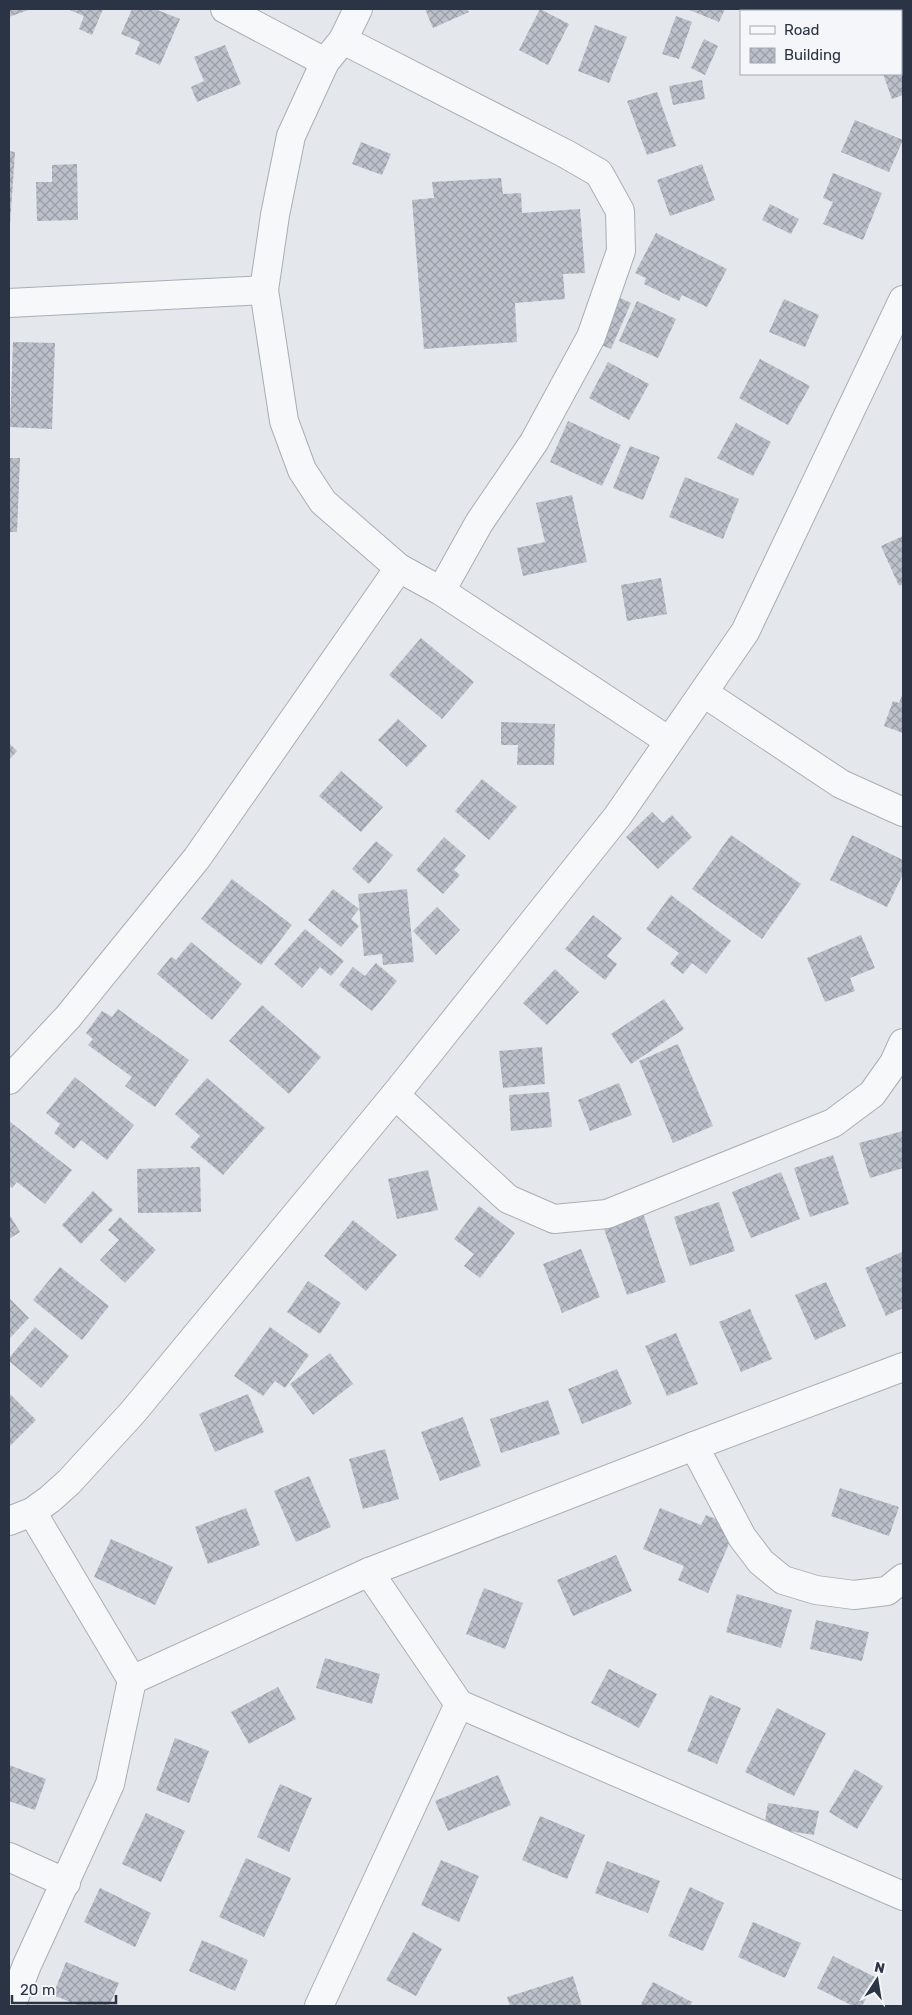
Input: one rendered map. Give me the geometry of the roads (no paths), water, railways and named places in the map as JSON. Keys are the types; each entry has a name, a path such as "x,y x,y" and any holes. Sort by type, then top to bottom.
{"street":[{"path":"225,9 325,62"},
{"path":"358,9 344,40 325,62 291,136 275,215 264,290 284,422 302,470 323,502 399,568 441,592 669,741"},
{"path":"344,40 566,154 599,173 620,210 621,251 591,337 534,442 479,523 441,592"},
{"path":"9,303 264,290"},
{"path":"11,2006 110,1784 132,1680 21,1516 50,1499 69,1482 133,1412 396,1095 617,817 704,693 744,632 903,300"},
{"path":"9,1080 68,1017 197,858 399,568"},
{"path":"704,693 841,784 903,812"},
{"path":"396,1095 508,1199 554,1219 608,1214 833,1123 872,1094 894,1063 903,1043"},
{"path":"132,1680 369,1572 903,1367"},
{"path":"694,1446 742,1537 760,1562 783,1580 816,1590 854,1596 887,1591 903,1578"},
{"path":"369,1572 460,1704 903,1896"},
{"path":"319,2006 460,1704"},
{"path":"9,1857 66,1883"}]}
